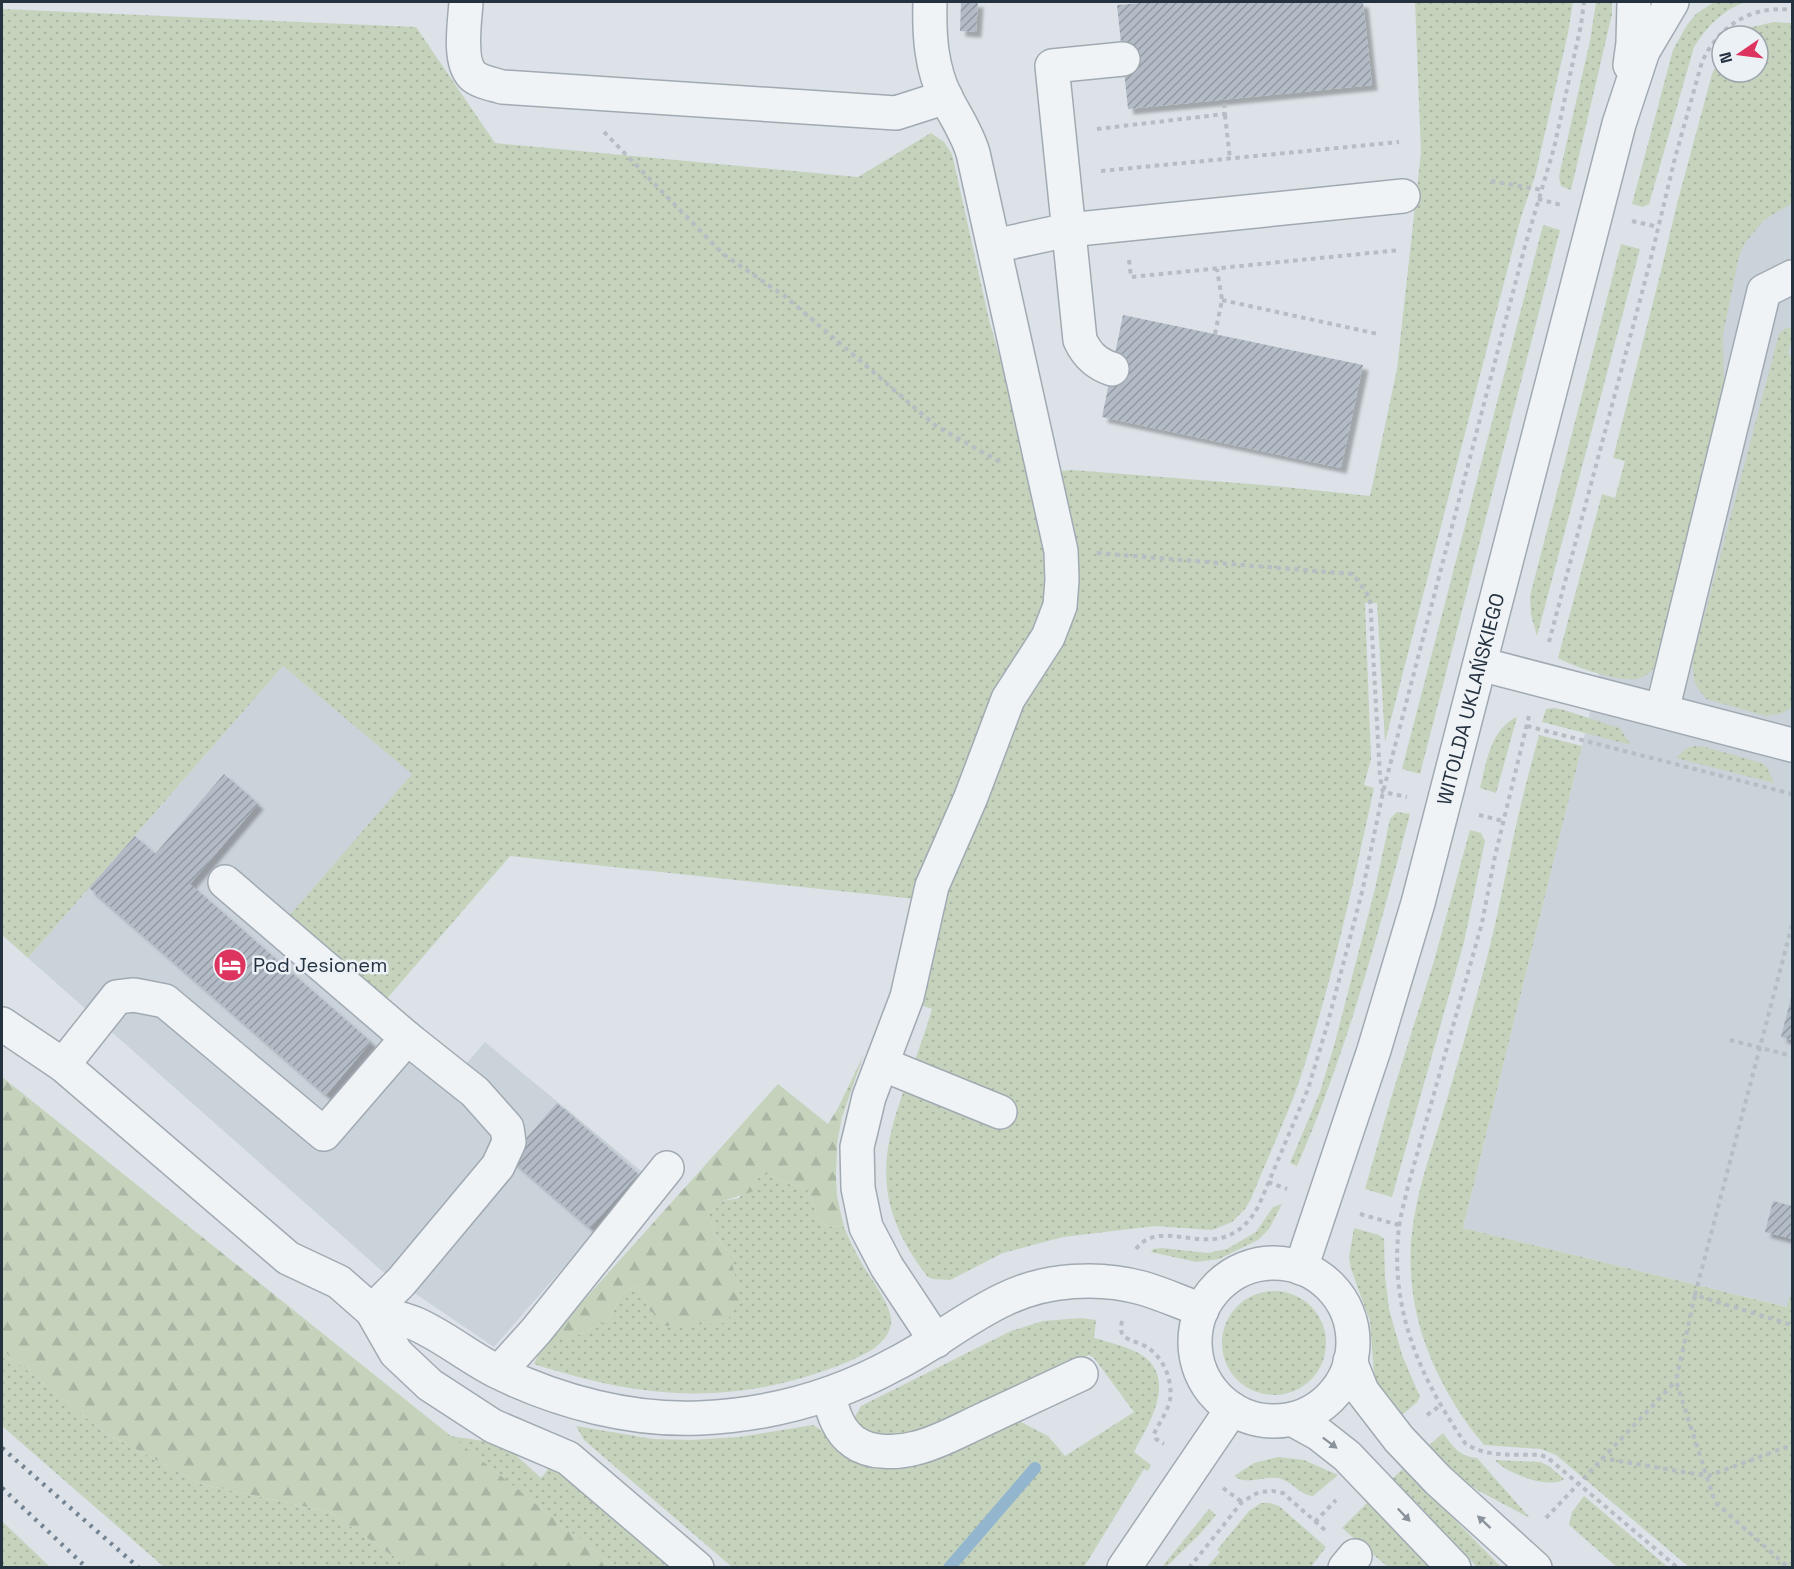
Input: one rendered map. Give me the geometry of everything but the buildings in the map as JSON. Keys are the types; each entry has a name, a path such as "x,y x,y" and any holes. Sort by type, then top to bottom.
{"street":[{"path":"466,2 464,51 466,65 473,76 502,87 896,113 946,97"},
{"path":"930,2 929,40 933,60 946,97 968,136 973,153 1061,551 1062,580 1060,606 1048,637 1008,699 971,797 932,886 907,997 869,1097 857,1147 860,1206 866,1227 886,1267 936,1341"},
{"name":"WITOLDA UKLAŃSKIEGO","path":"1619,124 1633,43 1634,2"},
{"name":"WITOLDA UKLAŃSKIEGO","path":"1301,1268 1403,956 1619,124 1643,51 1672,4"},
{"path":"1112,369 1095,361 1080,340 1052,66 1123,58"},
{"path":"994,246 1068,230 1403,196"},
{"path":"1662,711 1764,291 1792,277"},
{"path":"1480,664 1792,745"},
{"path":"225,882 407,1038 475,1092 507,1128 509,1142 498,1166 401,1282 372,1311"},
{"path":"63,1065 117,997 134,995 165,1001 324,1134 407,1038"},
{"path":"2,1024 63,1065 288,1258 339,1282 372,1311 396,1353 430,1385 493,1426 568,1458 697,1568"},
{"path":"882,1064 1000,1112"},
{"path":"499,1372 536,1331 667,1168"},
{"path":"1268,1263 1301,1268 1325,1282 1347,1312 1353,1336 1350,1361 1344,1378 1334,1394 1315,1409 1292,1419 1268,1421 1244,1415 1223,1402 1210,1388 1199,1366 1195,1348 1197,1324 1202,1310 1222,1282 1244,1269 1268,1263"},
{"path":"372,1311 415,1324 499,1372 527,1385 583,1403 640,1415 698,1418 749,1414 828,1394 895,1365 1006,1299 1055,1284 1114,1283 1142,1288 1202,1310"},
{"path":"1350,1361 1362,1391 1399,1439 1438,1480 1535,1568"},
{"path":"828,1394 839,1424 855,1444 882,1450 906,1450 933,1443 1081,1374"},
{"path":"1124,1568 1232,1409"},
{"path":"1292,1419 1319,1434 1347,1456 1454,1568"}],"path":[{"path":"1136,1250 1150,1236 1206,1240 1229,1235 1250,1220 1259,1205 1313,1073 1363,888 1383,792 1542,190 1575,54 1584,2"},
{"path":"1547,650 1696,81 1708,48 1723,31 1743,17 1771,9 1792,10"},
{"path":"564,92 723,254 786,297 936,426 1047,488"},
{"path":"1224,100 1230,159"},
{"path":"1089,130 1225,114"},
{"path":"1062,175 1399,142"},
{"path":"1491,182 1542,190"},
{"path":"1538,199 1566,206"},
{"path":"1628,220 1658,227"},
{"path":"1125,224 1131,277 1400,250"},
{"path":"1215,334 1222,300 1217,269"},
{"path":"1222,300 1378,334"},
{"path":"1087,552 1353,574 1370,598 1380,777 1383,792"},
{"path":"1531,711 1503,821 1482,923 1414,1161 1399,1225 1398,1286 1411,1342 1428,1383 1465,1443 1478,1450 1541,1455 1557,1464 1678,1568"},
{"path":"1527,726 1792,794"},
{"path":"1383,792 1414,799"},
{"path":"1473,814 1503,821"},
{"path":"1789,1568 1715,1502 1676,1381 1695,1295 1792,925"},
{"path":"1730,1040 1792,1056"},
{"path":"1268,1182 1288,1189"},
{"path":"1359,1213 1399,1225"},
{"path":"1695,1295 1792,1325"},
{"path":"1122,1320 1121,1330 1124,1336 1151,1350 1160,1359 1167,1372 1170,1400 1165,1415 1154,1434 1156,1439 1163,1444"},
{"path":"1546,1518 1676,1381"},
{"path":"1601,1458 1708,1476 1792,1445"},
{"path":"1223,1488 1242,1502"},
{"path":"1189,1568 1242,1502 1259,1492 1278,1492 1291,1499 1315,1522 1337,1498"}],"shaded area":[{"path":"1723,145 1792,161 1792,1290 1788,1307 1463,1228 1582,746"},
{"path":"283,666 413,774 288,917 384,1002 466,1064 485,1042 645,1174 494,1347 382,1271 28,958"}],"green space":[{"path":"1415,2 1573,2 1535,176 1521,217 1385,742 1377,603 1365,603 1371,759 1364,785 1374,788 1332,969 1301,1076 1251,1199 1232,1222 1212,1230 1155,1226 1063,1237 1003,1253 950,1280 928,1277 904,1240 891,1207 886,1175 889,1144 896,1113 932,1009 921,1005 946,905 915,899 510,856 384,1002 288,917 412,774 283,666 28,958 2,935 2,9 416,27 495,143 858,177 931,133 944,142 952,154 990,324 1034,473 1073,470 1370,496 1397,369 1421,152"},
{"path":"1596,2 1612,2 1612,14 1571,190 1561,186 1559,176 1590,41"},
{"path":"1714,2 1745,2 1710,24 1694,47 1649,204 1643,207 1632,204 1673,50 1696,14"},
{"path":"1792,23 1792,203 1764,220 1745,243 1739,256 1723,335 1724,392 1659,659 1651,671 1640,678 1610,677 1558,658 1602,494 1615,498 1625,461 1613,458 1710,81 1710,84 1770,84 1770,24 1765,24"},
{"path":"1543,225 1560,230 1420,774 1402,769"},
{"path":"1621,244 1640,249 1537,636 1531,615 1530,596"},
{"path":"1786,328 1792,328 1788,354 1792,356 1792,707 1780,714 1766,716 1706,699 1695,684 1692,662 1779,334"},
{"path":"1554,708 1620,728 1631,745 1542,722 1546,709"},
{"path":"1517,717 1496,793 1480,788 1487,758 1495,738 1508,722"},
{"path":"1539,735 1582,746 1463,1228 1787,1307 1792,1290 1792,1567 1689,1567 1556,1455 1541,1449 1484,1445 1456,1407 1444,1386 1418,1320 1411,1273 1415,1210 1488,955 1519,812"},
{"path":"1694,746 1762,763 1768,769 1774,783 1676,758 1687,748"},
{"path":"1397,812 1410,814 1373,948 1331,1080 1297,1166 1290,1163 1320,1092 1375,889 1390,819"},
{"path":"1470,830 1481,833 1485,841 1464,942 1392,1197 1365,1189 1434,961"},
{"path":"864,1054 842,1117 838,1108"},
{"path":"2,1077 601,1556 619,1567 409,1567 330,1512 201,1484 104,1432 2,1350"},
{"path":"778,1084 828,1124 838,1108 842,1117 837,1144 837,1196 844,1227 826,1226 819,1218 807,1189 767,1174 756,1179 754,1191 723,1201 708,1215 716,1236 729,1253 736,1279 739,1304 725,1323 664,1326 650,1310 636,1285 621,1295 610,1319 579,1335 563,1339 557,1330"},
{"path":"767,1174 807,1189 819,1218 826,1226 844,1227 889,1309 891,1324 884,1339 878,1345 863,1355 840,1365 800,1378 762,1387 724,1392 650,1391 612,1385 534,1364 540,1351 557,1330 579,1335 610,1319 621,1295 636,1285 650,1310 664,1326 687,1324 729,1253 716,1236 708,1215 723,1201 739,1198 756,1179"},
{"path":"1282,1204 1269,1229 1258,1240 1219,1259 1196,1262 1151,1252 1153,1249 1162,1248 1208,1253 1227,1249 1256,1232 1273,1207"},
{"path":"1354,1228 1379,1235 1384,1239 1389,1309 1402,1355 1420,1397 1401,1416 1380,1388 1374,1375 1370,1321 1351,1269 1349,1257"},
{"path":"1274,1291 1294,1295 1311,1306 1322,1323 1326,1343 1322,1363 1311,1380 1294,1391 1274,1395 1254,1391 1237,1380 1226,1363 1222,1343 1226,1323 1237,1306 1254,1295"},
{"path":"1081,1318 1096,1320 1094,1338 1128,1348 1146,1358 1155,1368 1159,1380 1156,1405 1134,1452 1151,1465 1148,1471 1144,1469 1084,1567 732,1567 584,1440 576,1426 653,1439 691,1440 739,1437 813,1425 853,1457 874,1464 896,1465 917,1462 938,1455 1001,1428 1021,1422 1048,1436 1065,1456 1134,1412 1094,1358 1089,1355 919,1434 879,1436 868,1434 857,1427 854,1418 861,1406 1011,1331 1043,1321"},
{"path":"2,1350 104,1432 201,1484 330,1512 409,1567 164,1567 2,1426"},
{"path":"1443,1433 1457,1450 1477,1458 1530,1518 1479,1491 1452,1473 1426,1448"},
{"path":"450,1436 504,1444 541,1478 551,1466 670,1567 619,1567 601,1556"},
{"path":"1278,1457 1304,1460 1338,1475 1313,1496 1303,1493 1281,1479 1244,1480 1234,1476 1254,1463"},
{"path":"1495,1460 1540,1462 1549,1466 1564,1479 1549,1482 1528,1478 1508,1470"},
{"path":"1404,1468 1501,1567 1477,1567 1392,1479"},
{"path":"1584,1496 1668,1567 1630,1567 1627,1565 1617,1567 1569,1525 1572,1512"},
{"path":"1370,1500 1435,1567 1388,1567 1342,1528"},
{"path":"1261,1503 1279,1506 1326,1547 1311,1567 1207,1567 1220,1552 1217,1550 1249,1511"},
{"path":"1209,1509 1216,1515 1166,1567 1162,1567"},
{"path":"2,1521 50,1567 2,1567"}],"waterway":[{"path":"949,1568 1035,1468"}],"railway":[{"path":"2,1448 139,1568"},
{"path":"2,1488 87,1568"}],"place":[{"name":"Pod Jesionem","path":"230,965"}]}
